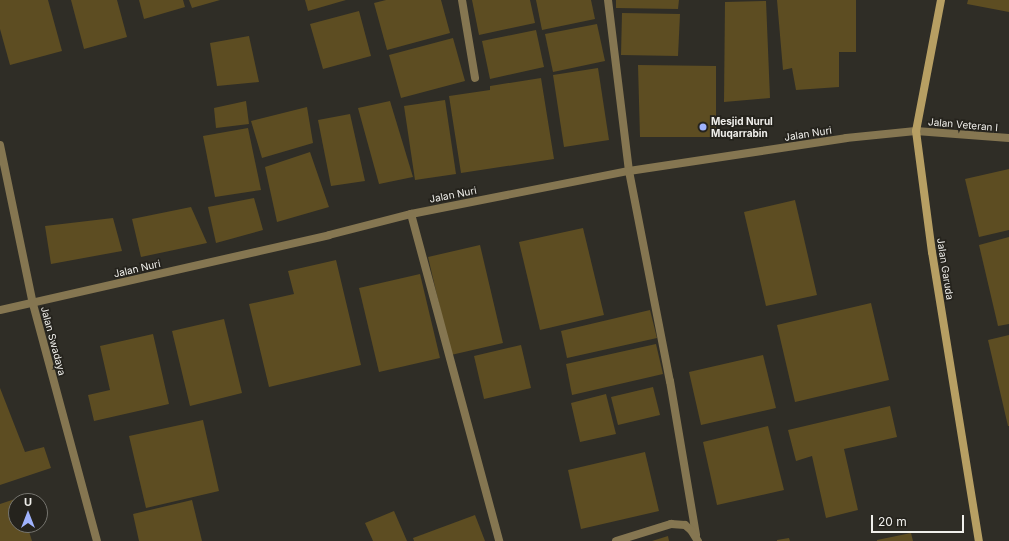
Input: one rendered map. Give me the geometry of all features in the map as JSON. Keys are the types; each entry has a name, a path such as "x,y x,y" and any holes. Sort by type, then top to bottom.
{"street":[{"path":"462,0 475,78"},
{"path":"608,0 629,171 670,381 697,538"},
{"name":"Jalan Garuda","path":"941,0 916,131 932,252 979,541"},
{"name":"Jalan Nuri","path":"0,310 33,304 330,235 411,214 629,171 846,138 916,131"},
{"name":"Jalan Veteran I","path":"916,131 1009,138"},
{"name":"Jalan Swadaya","path":"0,145 33,304 97,541"},
{"path":"411,214 499,541"},
{"path":"616,541 671,524 685,525 697,538"}],"building":[{"path":"0,0 48,0 62,51 10,65 0,29"},
{"path":"71,0 117,0 127,37 84,49"},
{"path":"139,0 183,0 185,7 144,19"},
{"path":"189,0 220,0 192,8"},
{"path":"305,0 346,0 308,11"},
{"path":"386,0 441,0 450,33 387,50 374,3"},
{"path":"472,0 530,0 535,23 479,35"},
{"path":"536,0 591,0 595,19 542,30"},
{"path":"616,0 679,0 678,9 616,8"},
{"path":"777,0 856,0 856,52 839,52 839,87 796,90 792,68 783,70"},
{"path":"968,0 1009,0 1009,12 967,4"},
{"path":"766,1 770,98 724,102 725,2"},
{"path":"359,11 371,56 323,69 310,24"},
{"path":"622,13 680,14 678,56 621,55"},
{"path":"597,24 605,61 553,72 545,34"},
{"path":"536,30 544,67 490,79 482,41"},
{"path":"249,36 259,82 217,86 210,43"},
{"path":"453,38 465,81 401,98 389,55"},
{"path":"638,65 716,66 716,137 640,137"},
{"path":"598,68 609,140 564,147 553,75"},
{"path":"541,78 554,159 461,173 449,96 490,90 490,86"},
{"path":"445,100 456,174 415,180 404,106"},
{"path":"246,101 249,124 216,128 214,108"},
{"path":"390,101 413,177 379,184 358,108"},
{"path":"307,107 313,143 262,158 251,121"},
{"path":"350,114 365,181 331,186 318,120"},
{"path":"248,128 261,190 215,197 203,136"},
{"path":"310,152 329,207 277,222 265,167"},
{"path":"1009,169 1009,230 979,237 965,179"},
{"path":"254,198 263,230 216,243 208,207"},
{"path":"795,200 817,295 766,306 744,212"},
{"path":"191,207 207,243 141,257 132,219"},
{"path":"113,218 122,251 51,264 45,226"},
{"path":"583,228 604,315 540,330 519,242"},
{"path":"1009,237 1009,324 998,326 979,245"},
{"path":"480,245 503,343 451,355 428,257"},
{"path":"336,260 361,365 269,387 249,304 294,294 288,271"},
{"path":"420,274 440,358 379,372 359,288"},
{"path":"871,303 889,380 795,402 777,325"},
{"path":"650,310 657,338 567,358 561,331"},
{"path":"224,319 242,393 190,406 172,331"},
{"path":"153,334 169,404 94,421 88,395 110,390 100,346"},
{"path":"1009,335 1009,426 1008,426 988,340"},
{"path":"656,344 663,374 572,395 566,364"},
{"path":"521,345 531,388 484,399 474,356"},
{"path":"763,355 776,408 701,425 689,372"},
{"path":"653,387 660,415 618,425 611,397"},
{"path":"0,388 25,452 44,447 51,468 0,485"},
{"path":"606,394 616,434 580,442 571,403"},
{"path":"890,406 897,437 844,449 858,510 826,518 812,456 796,461 788,430"},
{"path":"203,420 219,491 146,508 129,436"},
{"path":"768,426 784,490 717,505 703,442"},
{"path":"645,452 659,511 581,529 568,470"},
{"path":"192,500 202,541 139,541 133,514"},
{"path":"8,501 8,533 30,533 32,541 0,541 0,504"},
{"path":"394,511 407,541 373,541 365,523"},
{"path":"475,515 485,541 414,541 413,538"},
{"path":"911,533 913,541 877,541 877,540"},
{"path":"668,536 669,541 652,541"},
{"path":"789,538 790,541 777,541 777,540"}],"place":[{"name":"Mesjid Nurul Muqarrabin","path":"703,127"}]}
